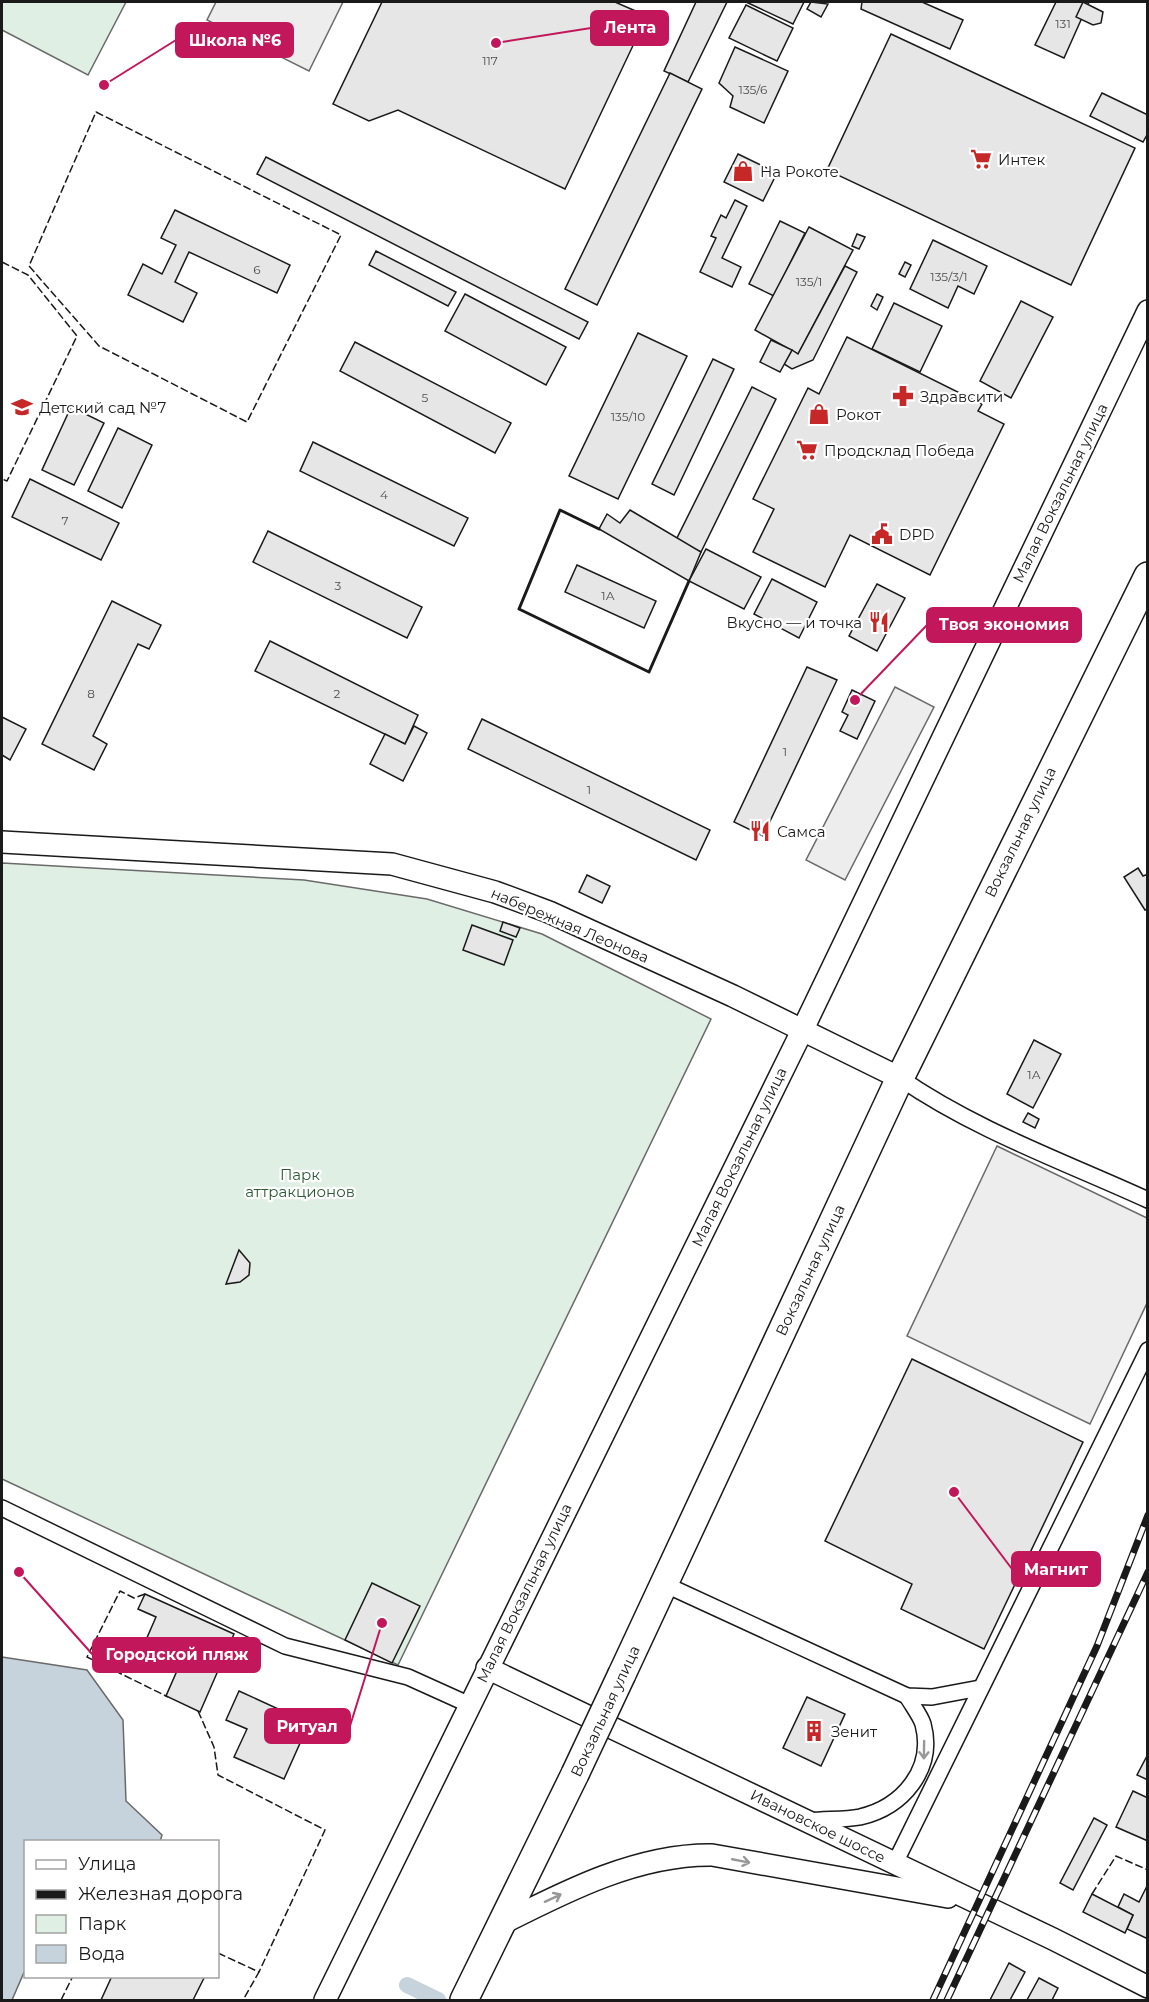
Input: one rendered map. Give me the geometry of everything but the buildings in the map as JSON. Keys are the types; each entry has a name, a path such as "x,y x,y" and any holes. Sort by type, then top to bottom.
{"highway":[{"name":"Вокзальная улица","path":"464,2001 575,1774 900,1078 1148,576"}],"main road":[{"name":"Малая Вокзальная улица","path":"324,2001 802,1030 1148,311"},
{"name":"набережная Леонова","path":"2,842 392,864 495,892 549,912 900,1078"},
{"name":"Ивановское шоссе","path":"487,1668 1148,1987"},
{"path":"501,1924 554,1897 597,1879 684,1855 712,1856 967,1900"}],"street":[{"path":"900,1078 927,1097 997,1132 1148,1200"},
{"path":"895,1863 1148,1350"},
{"path":"2,1508 285,1646 408,1677 470,1705"},
{"path":"664,1584 907,1696 932,1697 980,1688"},
{"path":"806,1821 860,1817 889,1805 915,1782 926,1756 925,1745 922,1724 907,1696"}],"green space":[{"path":"2,2 126,2 88,75 2,30"},
{"name":"Парк аттракционов","path":"2,863 304,880 427,899 542,934 711,1019 398,1665 2,1479"}],"shaded area":[{"path":"216,2 343,2 309,71 207,20"},
{"path":"895,687 934,707 845,880 806,860"},
{"path":"997,1146 1147,1218 1147,1303 1090,1424 907,1336"}],"water":[{"path":"2,1657 87,1670 123,1720 126,1801 162,1835 161,1840 24,1840 24,1972 12,2000 2,2000"}],"waterway":[{"path":"407,1985 438,2000"}],"railway":[{"path":"933,2000 1097,1646 1148,1515"},
{"path":"947,2000 1148,1572"}],"fence":[{"path":"96,112 341,235 247,422 99,346 29,266 96,112"},
{"path":"2,262 28,275 77,336 7,481 2,479"},
{"path":"145,1594 134,1598 120,1591 87,1657 168,1697"},
{"path":"198,1711 214,1747 218,1775 325,1830 259,1972"},
{"path":"1092,1894 1116,1856 1148,1870"},
{"path":"219,1953 259,1972 243,2000"},
{"path":"61,2000 72,1978"}],"wall":[{"path":"599,529 560,510 519,609 649,672 689,581"}],"place":[{"name":"Лента","path":"496,43"},
{"name":"Школа №6","path":"104,85"},
{"name":"Интек","path":"981,159"},
{"name":"На Рокоте","path":"743,171"},
{"name":"Здравсити","path":"903,396"},
{"name":"Детский сад №7","path":"22,407"},
{"name":"Рокот","path":"819,414"},
{"name":"Продсклад Победа","path":"807,450"},
{"name":"DPD","path":"882,534"},
{"name":"Вкусно — и точка","path":"879,622"},
{"name":"Твоя экономия","path":"855,700"},
{"name":"Самса","path":"760,831"},
{"name":"Магнит","path":"954,1492"},
{"name":"Городской пляж","path":"19,1572"},
{"name":"Ритуал","path":"382,1623"},
{"name":"Зенит","path":"814,1731"}]}
